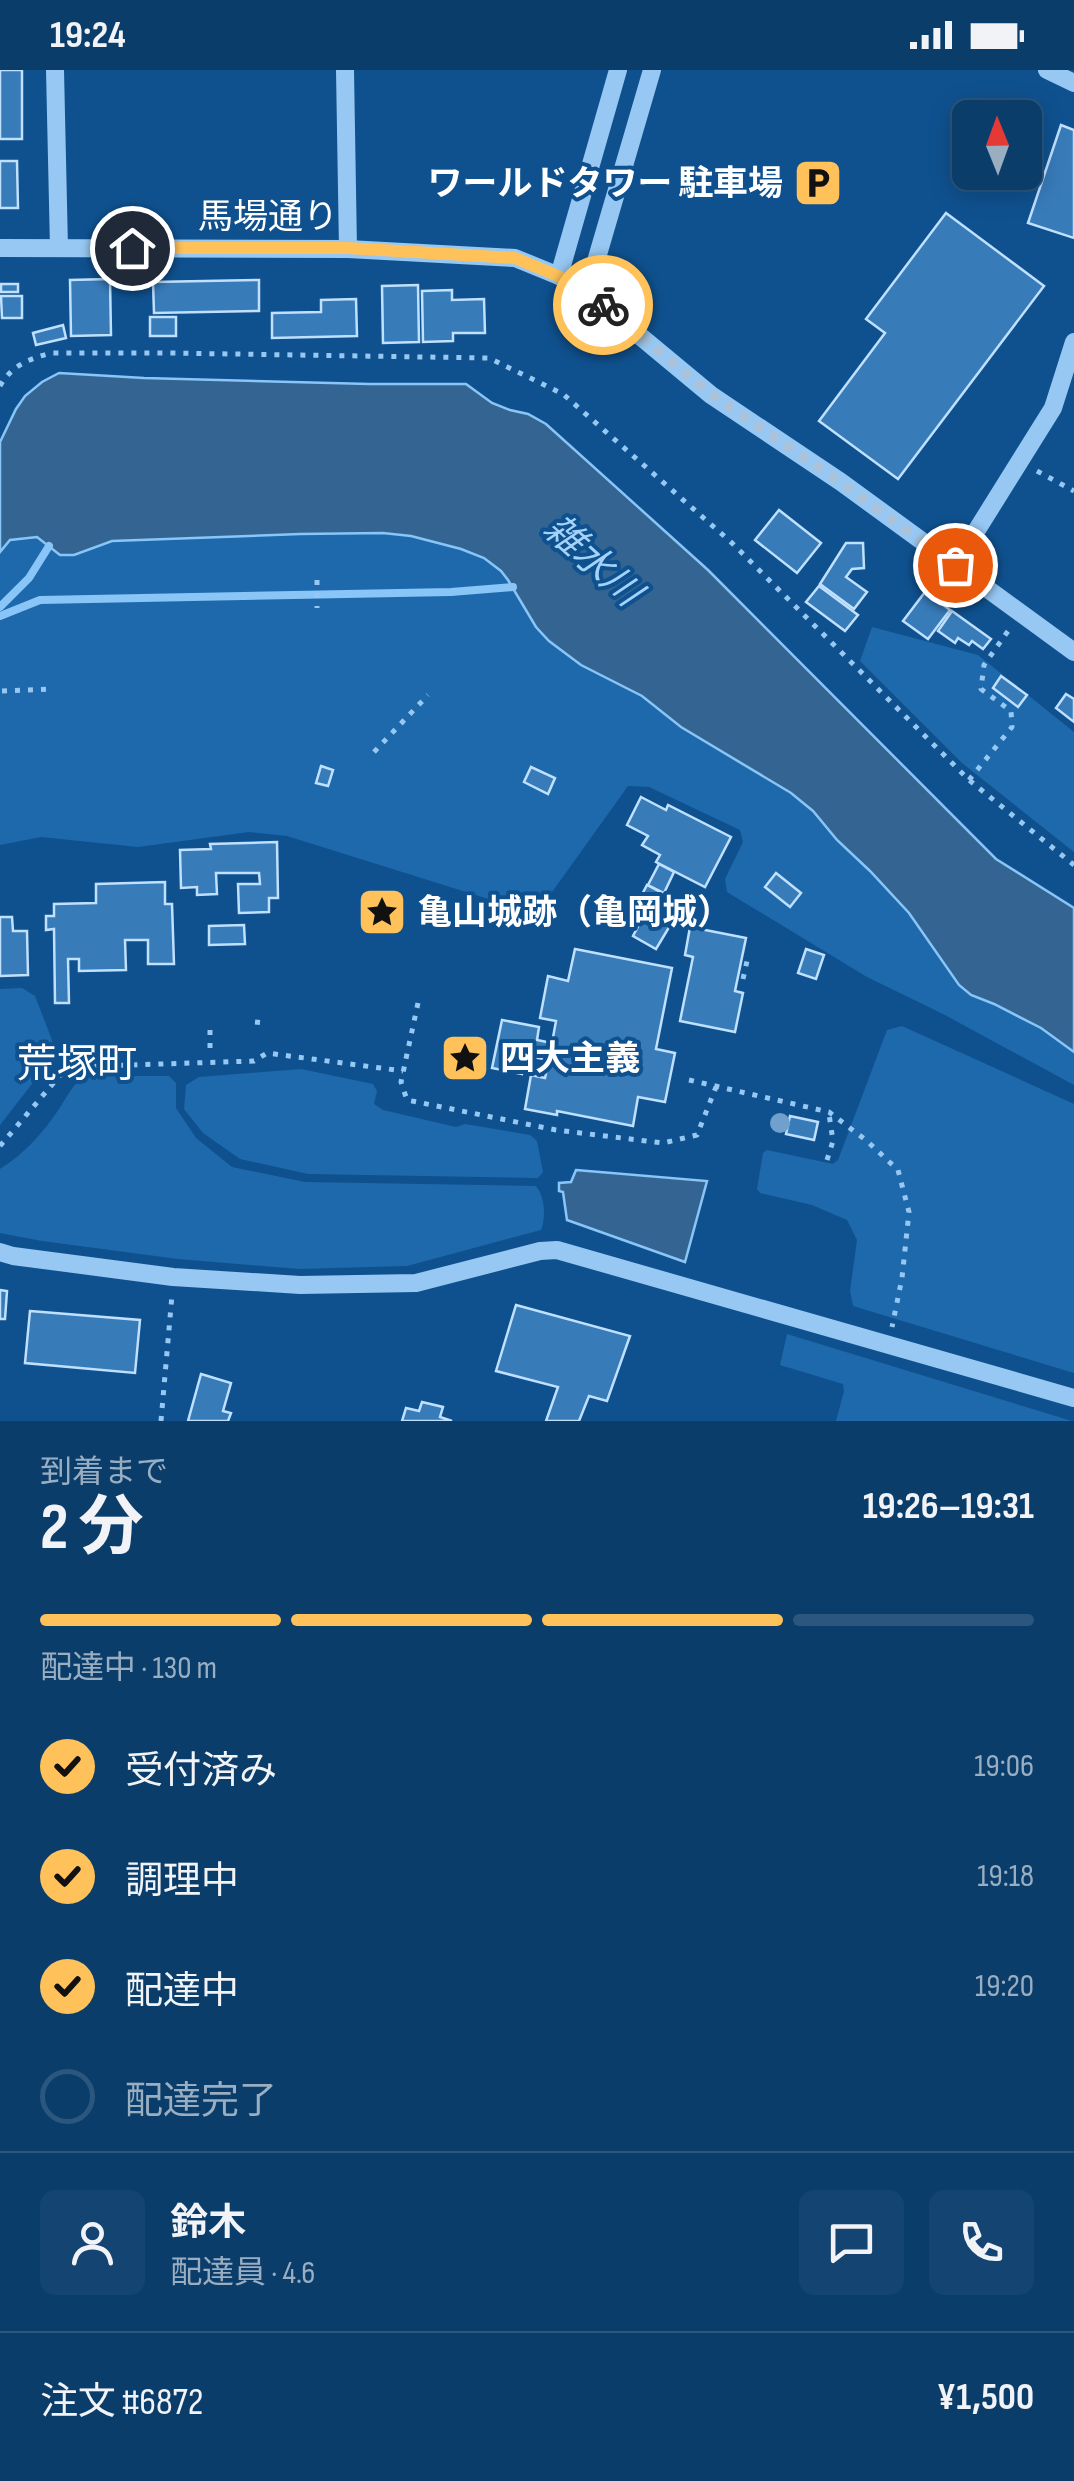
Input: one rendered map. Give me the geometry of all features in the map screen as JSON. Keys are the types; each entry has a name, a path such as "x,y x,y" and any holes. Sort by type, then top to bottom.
{"street":[{"path":"56,70 59,248"},
{"path":"345,70 348,248"},
{"path":"558,276 618,70"},
{"path":"587,292 652,70"},
{"path":"1047,70 1074,84"},
{"name":"馬場通り","path":"0,248 348,248 515,258 587,292 711,394 840,482 1074,652"},
{"path":"955,565 1053,408 1074,342"},
{"path":"0,1252 173,1278 300,1286 416,1284 540,1250 557,1250 1074,1398"}],"path":[{"path":"0,386 18,365 52,353 489,358 563,394 577,406 732,543 968,780 1074,866"},
{"path":"1019,462 1074,491"},
{"path":"317,580 317,608"},
{"path":"968,780 1012,727 1011,712 981,689 984,665 1020,612"},
{"path":"2,691 51,688"},
{"path":"374,752 428,695"},
{"path":"744,979 747,962"},
{"path":"418,1002 401,1082 408,1100 556,1130 663,1142 697,1135 716,1087"},
{"path":"254,1022 265,1023"},
{"path":"210,1030 210,1051"},
{"path":"0,1146 66,1067 254,1061 266,1053 404,1071"},
{"path":"688,1080 829,1112 898,1170 908,1212 902,1278 888,1344"},
{"path":"827,1160 833,1141 829,1112"},
{"path":"162,1421 173,1278"}],"shaded area":[{"path":"384,533 461,549 492,563 549,641 581,665 642,696 681,727 803,802 909,913 950,974 971,995 1041,1028 1074,1052 1074,1085 867,977 727,892 725,879 743,842 740,830 649,787 628,786 542,906 517,908 287,836 249,832 138,847 41,837 0,845 0,552 10,540 38,536 61,555 75,555 112,541"},
{"path":"872,627 978,655 1074,732 1074,852 962,763 860,661"},
{"path":"22,988 35,996 52,1040 49,1062 0,1125 0,989"},
{"path":"902,1026 1074,1104 1074,1373 853,1306 850,1291 857,1240 847,1220 757,1189 763,1153 767,1150 833,1164 838,1160 887,1030"},
{"path":"301,1069 373,1084 377,1091 374,1104 383,1110 456,1127 465,1124 530,1135 537,1141 543,1172 538,1178 308,1174 240,1159 203,1133 184,1109 186,1085 199,1077"},
{"path":"84,1076 169,1076 176,1083 176,1108 196,1138 232,1167 305,1182 536,1186 544,1207 541,1230 407,1266 300,1269 178,1259 0,1233 0,1169 40,1135"},
{"path":"787,1334 1072,1421 836,1421 843,1384 780,1365"}],"water":[{"name":"雑水川","path":"59,373 466,384 492,403 546,424 708,570 996,859 1074,908 1074,1052 1041,1028 971,995 959,985 909,913 813,811 791,793 681,727 642,696 581,665 549,641 501,571 484,558 411,536 383,533 112,541 74,555 60,555 37,537 10,540 0,552 0,442 25,396"},
{"path":"576,1170 707,1181 685,1262 567,1220 559,1183 571,1182"}],"building":[{"path":"0,70 22,70 22,139 0,139"},
{"path":"1061,125 1074,130 1074,238 1028,223"},
{"path":"0,161 17,161 18,208 0,208"},
{"path":"946,213 1044,286 898,479 819,421 885,333 866,319"},
{"path":"110,279 111,335 71,336 70,280"},
{"path":"259,280 259,311 154,313 153,282"},
{"path":"1,284 18,284 18,292 1,292"},
{"path":"418,285 419,342 383,343 382,286"},
{"path":"452,290 452,300 484,299 485,333 453,333 453,341 423,342 422,291"},
{"path":"1,296 22,296 22,318 2,318"},
{"path":"356,299 357,336 272,338 272,313 321,312 321,300"},
{"path":"150,317 176,317 176,336 150,336"},
{"path":"63,325 66,338 36,345 33,333"},
{"path":"779,510 821,543 797,573 755,540"},
{"path":"846,543 863,543 864,568 852,569 846,577 867,592 854,609 820,584"},
{"path":"819,586 858,615 845,631 806,602"},
{"path":"925,592 950,610 928,639 903,621"},
{"path":"952,611 991,639 983,649 958,638 955,643 938,631"},
{"path":"1001,676 1027,695 1018,707 993,688"},
{"path":"1066,694 1074,699 1074,722 1056,708"},
{"path":"321,766 333,770 328,786 316,783"},
{"path":"531,767 555,778 548,794 524,782"},
{"path":"641,797 666,810 668,805 731,837 705,887 656,862 660,855 642,845 648,836 627,825"},
{"path":"277,842 278,898 269,898 269,912 239,913 238,884 260,884 259,873 216,873 217,894 197,895 197,887 181,888 180,850 211,849 210,844"},
{"path":"659,864 674,872 664,893 648,885"},
{"path":"776,873 801,893 790,907 765,887"},
{"path":"165,882 165,904 172,904 174,964 148,964 148,940 125,940 126,970 79,971 79,959 68,959 69,1003 55,1003 54,929 46,930 46,916 54,916 54,904 96,903 96,884"},
{"path":"647,885 683,904 656,949 633,936 643,917 633,912"},
{"path":"0,917 12,917 13,931 27,931 28,975 0,976"},
{"path":"244,925 245,944 209,945 209,926"},
{"path":"690,927 746,938 735,991 743,993 735,1032 680,1021 693,957 685,955"},
{"path":"575,949 672,968 656,1049 675,1053 665,1102 638,1097 633,1126 557,1111 557,1115 525,1109 531,1075 545,1078 549,1060 533,1057 531,1067 524,1066 522,1074 492,1068 502,1020 539,1027 537,1040 552,1043 556,1021 540,1018 548,976 568,981"},
{"path":"806,949 824,955 816,979 798,973"},
{"path":"790,1116 818,1122 814,1140 786,1134"},
{"path":"0,1290 7,1291 5,1319 0,1319"},
{"path":"516,1305 630,1336 607,1401 589,1396 579,1421 546,1421 558,1387 496,1371"},
{"path":"30,1311 140,1320 135,1373 25,1363"},
{"path":"201,1374 231,1383 223,1411 231,1413 228,1421 188,1421"},
{"path":"422,1402 443,1407 440,1417 452,1421 402,1421 406,1408 419,1411"}],"waterway":[{"path":"0,607 29,578 49,546"},
{"path":"0,616 40,600 451,592 513,587"}],"way so far":[{"path":"603,305 711,394 955,565"}],"place":[{"name":"ワールドタワー 駐車場","path":"818,183"},
{"name":"亀山城跡（亀岡城）","path":"382,912"},
{"name":"四大主義","path":"465,1058"}],"district":[{"name":"荒塚町","path":"77,1063"}],"route":[{"path":"132,248 348,248 515,258 558,276 603,305"}]}
